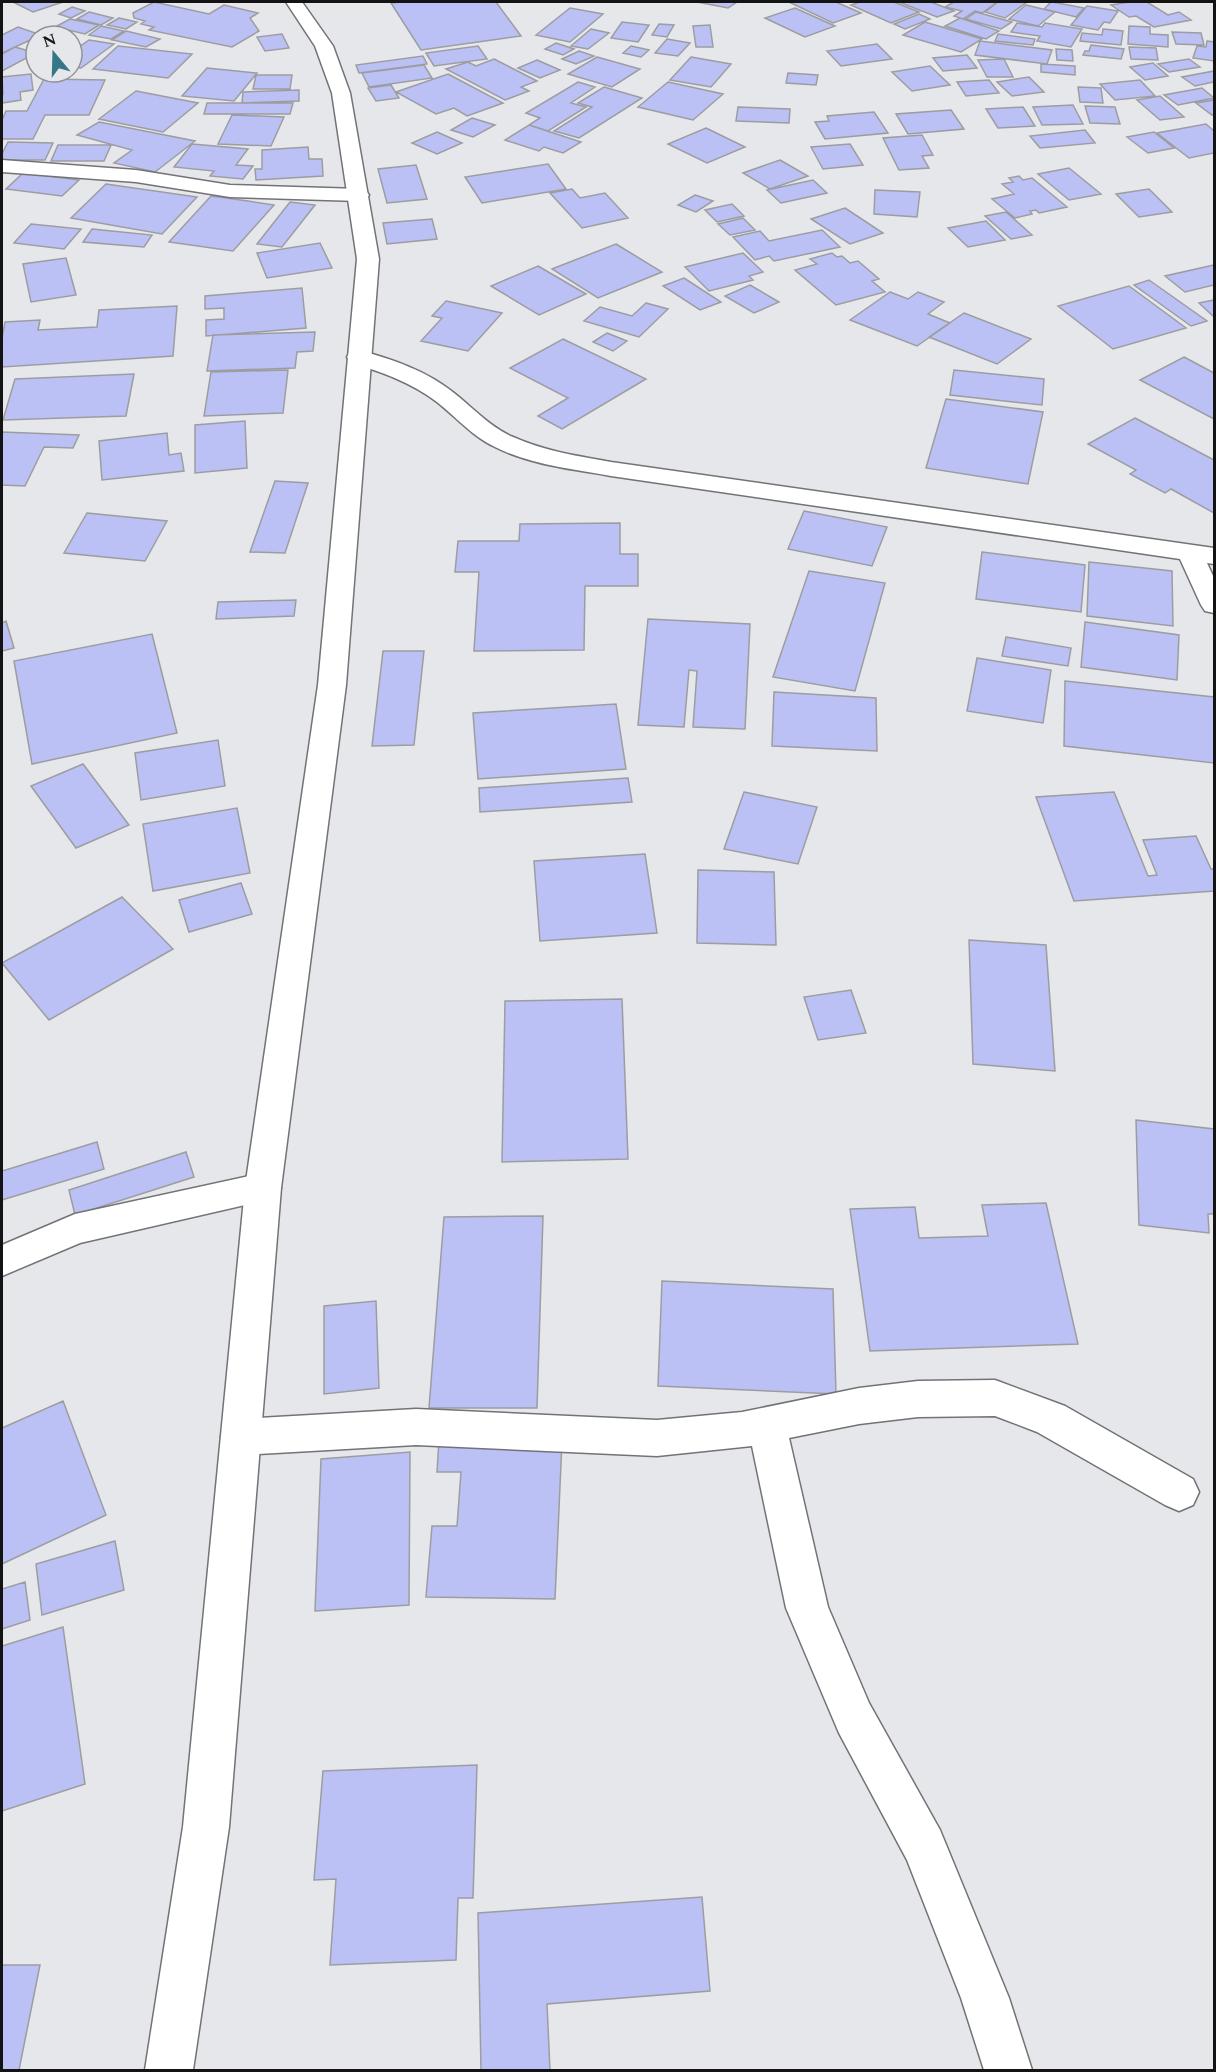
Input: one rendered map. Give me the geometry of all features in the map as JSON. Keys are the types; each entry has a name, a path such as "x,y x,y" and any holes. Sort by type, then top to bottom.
{"street":[{"path":"169,2070 206,1827 263,1188 332,685 368,259 341,93 324,46 294,2"},
{"path":"2,166 136,176 230,191 359,195"},
{"path":"358,357 402,370 445,397 468,419 503,442 542,456 610,469 1189,550 1215,556"},
{"path":"1189,550 1215,605"},
{"path":"2,1261 75,1229 263,1188"},
{"path":"241,1437 416,1427 657,1438 767,1425 859,1407 918,1399 995,1398 1051,1419 1179,1492"},
{"path":"767,1425 807,1608 854,1718 924,1846 985,1998 1008,2070"}],"building":[{"path":"13,2 63,2 33,12"},
{"path":"154,2 209,14 224,5 258,13 250,18 259,31 232,47 149,30 154,27 141,24 145,21 134,18 133,13"},
{"path":"496,2 521,36 421,50 391,3"},
{"path":"697,2 737,2 728,8"},
{"path":"789,2 836,2 861,13 833,23"},
{"path":"860,2 894,2 919,12 891,23 851,5"},
{"path":"899,2 931,2 954,11 937,17"},
{"path":"954,2 996,3 982,13 975,11 963,19 954,16 962,11 945,7"},
{"path":"998,2 1027,2 1005,18 985,12"},
{"path":"1051,2 1084,8 1076,17 1044,9"},
{"path":"1147,2 1168,15 1179,12 1191,20 1154,27 1136,16 1129,17 1111,5"},
{"path":"1026,5 1055,12 1038,26 1009,19"},
{"path":"1087,6 1118,11 1110,23 1104,22 1098,30 1071,25"},
{"path":"72,7 85,11 71,18 59,14"},
{"path":"570,8 603,14 570,42 536,35"},
{"path":"795,8 835,26 805,37 765,18"},
{"path":"89,12 113,18 101,25 77,19"},
{"path":"976,12 1012,22 1001,29 966,19"},
{"path":"919,14 930,19 905,29 894,24"},
{"path":"119,18 137,22 126,29 107,25"},
{"path":"960,18 999,31 986,39 945,26"},
{"path":"70,19 99,25 85,34 84,24 61,24"},
{"path":"622,22 649,25 638,42 611,38"},
{"path":"925,22 982,39 961,52 903,35"},
{"path":"1017,23 1042,27 1045,23 1082,29 1071,47 1037,41 1040,36 1011,32"},
{"path":"659,24 674,25 667,37 652,35"},
{"path":"710,25 713,47 696,47 693,26"},
{"path":"101,26 124,31 111,39 89,35"},
{"path":"1129,26 1150,27 1150,34 1168,35 1168,47 1128,44"},
{"path":"18,27 24,29 24,43 2,53 2,35"},
{"path":"591,29 609,33 588,49 571,46"},
{"path":"1103,29 1123,31 1121,45 1080,41 1082,33 1102,35"},
{"path":"126,31 160,39 146,47 112,40"},
{"path":"1172,32 1201,33 1204,45 1176,44"},
{"path":"282,34 289,48 265,51 257,37"},
{"path":"998,34 1035,39 1033,45 995,41"},
{"path":"667,39 690,43 678,56 655,53"},
{"path":"89,40 114,44 84,66 84,44"},
{"path":"980,41 1052,50 1047,64 975,55"},
{"path":"1207,41 1214,42 1214,61 1193,58 1197,46 1206,47"},
{"path":"556,43 574,49 563,55 545,49"},
{"path":"877,44 892,59 841,66 827,51"},
{"path":"1091,45 1124,49 1121,59 1083,55 1085,51 1089,51"},
{"path":"118,46 192,54 168,78 93,69"},
{"path":"478,46 487,59 434,66 426,53"},
{"path":"631,46 649,50 641,57 623,53"},
{"path":"15,47 24,50 24,59 2,71 2,54"},
{"path":"1129,47 1156,48 1158,60 1131,59"},
{"path":"1056,49 1072,50 1073,61 1057,60"},
{"path":"579,51 594,56 576,64 562,59"},
{"path":"967,55 977,68 943,71 933,58"},
{"path":"423,56 427,64 359,73 356,65"},
{"path":"597,57 640,69 612,87 568,74"},
{"path":"691,57 731,64 711,87 670,80"},
{"path":"494,59 537,81 521,87 529,91 505,100 446,69 468,62 476,66"},
{"path":"1004,59 1013,77 987,77 978,60"},
{"path":"1189,59 1200,67 1169,72 1158,64"},
{"path":"537,60 560,70 540,78 518,68"},
{"path":"1153,63 1168,76 1145,80 1130,67"},
{"path":"1041,64 1075,66 1075,75 1041,72"},
{"path":"424,65 432,78 369,87 362,73"},
{"path":"930,66 950,85 912,91 892,72"},
{"path":"207,68 257,73 234,101 182,96"},
{"path":"1214,71 1214,82 1195,86 1182,77"},
{"path":"788,73 818,75 816,85 786,83"},
{"path":"448,74 503,103 467,116 454,108 436,114 396,92"},
{"path":"24,75 24,84 32,84 33,90 20,92 21,100 2,103 2,77"},
{"path":"256,75 292,75 290,89 253,89"},
{"path":"1029,77 1044,92 1012,96 997,82"},
{"path":"84,80 105,80 89,115 45,115 33,139 2,139 2,120 6,111 27,111 41,84 84,84"},
{"path":"989,80 999,93 966,96 957,82"},
{"path":"1140,80 1155,96 1115,100 1100,84"},
{"path":"578,82 595,87 571,103 586,107 548,131 529,125 540,118 526,113"},
{"path":"668,82 723,94 693,120 638,107"},
{"path":"391,85 399,98 376,101 368,88"},
{"path":"604,87 642,98 579,138 554,131 592,107 578,103"},
{"path":"1078,87 1101,88 1103,103 1080,102"},
{"path":"1202,88 1214,98 1178,105 1164,95"},
{"path":"299,90 299,101 242,103 243,92"},
{"path":"136,91 198,103 163,132 99,119"},
{"path":"1160,96 1184,117 1160,120 1137,100"},
{"path":"1214,100 1214,114 1212,115 1196,103"},
{"path":"207,103 293,103 290,114 204,114"},
{"path":"1073,105 1083,124 1042,125 1033,107"},
{"path":"1085,106 1115,107 1120,124 1090,123"},
{"path":"738,107 790,109 789,123 736,121"},
{"path":"1023,107 1035,126 998,128 986,109"},
{"path":"951,110 964,129 908,134 896,114"},
{"path":"874,112 888,133 825,139 815,122 829,121 827,116"},
{"path":"232,115 284,117 271,146 218,144"},
{"path":"472,118 495,125 473,137 451,130"},
{"path":"99,122 195,141 155,172 114,163 132,150 77,135"},
{"path":"1206,124 1214,131 1214,153 1189,158 1157,133"},
{"path":"529,125 581,142 563,153 544,147 539,151 505,140"},
{"path":"706,128 745,147 707,163 668,144"},
{"path":"1085,130 1095,143 1040,148 1030,136"},
{"path":"437,132 462,143 437,154 412,143"},
{"path":"1154,132 1174,148 1148,153 1127,137"},
{"path":"922,135 933,155 922,156 929,168 899,170 883,138"},
{"path":"8,142 53,143 45,160 2,160 2,154"},
{"path":"192,144 248,149 236,165 253,166 243,179 210,176 214,171 174,167"},
{"path":"850,144 863,165 823,169 811,147"},
{"path":"58,145 111,145 104,161 51,161"},
{"path":"308,147 309,159 322,159 323,176 256,180 255,169 262,169 262,150"},
{"path":"780,160 808,176 770,189 743,173"},
{"path":"548,164 566,189 482,203 465,177"},
{"path":"416,165 427,199 387,203 378,169"},
{"path":"1069,168 1101,194 1069,200 1038,174"},
{"path":"23,173 79,180 62,196 6,189"},
{"path":"1019,176 1023,180 1032,178 1067,207 1039,213 1036,210 1030,211 1032,214 1015,218 992,199 1014,194 1002,184 1013,182 1009,178"},
{"path":"813,180 827,193 781,203 767,190"},
{"path":"106,184 197,197 162,234 71,218"},
{"path":"572,189 580,198 605,193 628,218 582,228 550,193"},
{"path":"1149,189 1172,212 1139,217 1116,194"},
{"path":"875,190 920,192 917,217 874,214"},
{"path":"695,195 713,201 696,212 678,205"},
{"path":"211,196 274,205 233,251 169,242"},
{"path":"290,202 315,205 282,247 257,244"},
{"path":"732,204 744,216 717,222 705,210"},
{"path":"845,208 883,233 850,244 811,219"},
{"path":"1006,212 1032,235 1011,239 985,216"},
{"path":"743,218 755,230 730,235 718,224"},
{"path":"432,219 437,239 387,244 383,223"},
{"path":"986,221 1005,240 968,247 948,228"},
{"path":"31,224 81,229 64,249 14,243"},
{"path":"92,229 152,235 144,247 83,242"},
{"path":"822,230 840,247 774,261 769,256 755,260 733,237 760,231 769,241"},
{"path":"320,243 332,268 267,278 257,253"},
{"path":"616,244 662,272 598,298 552,269"},
{"path":"743,253 763,272 749,276 753,280 709,291 685,267"},
{"path":"832,253 837,257 842,256 850,263 858,261 879,279 872,281 885,292 836,305 795,270 817,264 810,259"},
{"path":"66,258 76,295 31,302 23,264"},
{"path":"1214,265 1214,285 1185,292 1165,276"},
{"path":"538,266 586,294 539,315 491,286"},
{"path":"684,278 721,302 700,310 663,286"},
{"path":"1149,280 1207,321 1191,326 1134,285"},
{"path":"750,285 779,302 754,313 725,296"},
{"path":"1129,286 1186,328 1113,349 1058,306"},
{"path":"302,288 306,328 206,336 206,320 224,319 224,308 205,309 205,296"},
{"path":"890,292 908,299 918,292 944,302 928,314 950,323 917,346 850,320"},
{"path":"1214,300 1214,317 1199,303"},
{"path":"446,301 502,313 468,351 421,341 442,318 432,316"},
{"path":"646,303 668,309 639,337 584,321 600,307 632,316"},
{"path":"177,306 173,356 2,367 2,338 5,322 40,320 38,330 97,327 99,310"},
{"path":"964,313 1031,339 997,364 929,337"},
{"path":"315,332 313,351 297,352 295,368 207,371 213,335"},
{"path":"607,333 627,341 613,351 593,342"},
{"path":"563,339 646,379 562,429 538,416 568,398 510,368"},
{"path":"1184,357 1214,373 1214,419 1140,380"},
{"path":"288,370 283,413 204,416 211,372"},
{"path":"954,370 1044,379 1042,405 950,395"},
{"path":"134,374 126,416 3,420 15,379"},
{"path":"946,399 1043,412 1028,484 926,468"},
{"path":"1135,418 1214,460 1214,513 1171,489 1165,493 1130,474 1136,470 1088,444"},
{"path":"245,421 247,468 195,473 195,425"},
{"path":"2,432 79,435 73,448 44,447 25,486 2,485"},
{"path":"167,433 169,455 181,453 184,471 102,480 99,441"},
{"path":"275,481 308,483 285,553 250,552"},
{"path":"804,511 887,527 872,566 788,549"},
{"path":"87,513 167,521 145,561 64,553"},
{"path":"620,523 620,554 638,554 638,586 585,586 584,650 474,651 479,572 455,572 458,541 519,541 520,524"},
{"path":"982,552 1085,565 1081,612 976,599"},
{"path":"1089,562 1172,571 1173,626 1087,616"},
{"path":"809,571 885,583 855,691 773,677"},
{"path":"296,600 294,616 216,619 218,602"},
{"path":"648,619 750,624 745,729 693,727 697,671 689,670 684,727 638,725"},
{"path":"6,621 14,648 2,651 2,623"},
{"path":"1085,622 1179,635 1177,680 1081,667"},
{"path":"152,634 177,733 32,764 14,661"},
{"path":"1006,637 1071,648 1068,666 1002,656"},
{"path":"383,651 424,651 414,745 372,746"},
{"path":"977,658 1051,670 1043,723 967,711"},
{"path":"1065,681 1214,697 1214,763 1064,746"},
{"path":"774,692 876,698 877,751 772,746"},
{"path":"616,704 626,769 478,779 473,713"},
{"path":"218,740 225,786 141,800 135,753"},
{"path":"83,764 129,825 76,848 31,786"},
{"path":"628,778 632,802 480,812 479,788"},
{"path":"744,792 817,807 798,864 724,849"},
{"path":"1114,792 1148,876 1157,875 1143,840 1196,836 1211,869 1214,869 1214,891 1074,901 1036,797"},
{"path":"237,808 250,873 153,891 143,824"},
{"path":"645,854 657,933 540,941 534,861"},
{"path":"698,870 774,872 776,945 697,943"},
{"path":"241,883 252,914 189,932 179,900"},
{"path":"122,897 173,949 49,1020 2,963"},
{"path":"969,940 1046,945 1055,1071 973,1064"},
{"path":"851,990 866,1033 818,1040 804,997"},
{"path":"622,999 628,1159 502,1162 505,1001"},
{"path":"1136,1120 1214,1129 1214,1214 1208,1214 1209,1233 1139,1225"},
{"path":"97,1142 104,1169 2,1200 2,1171"},
{"path":"186,1152 194,1177 75,1215 69,1190"},
{"path":"1046,1203 1078,1344 870,1351 850,1209 915,1207 919,1238 988,1236 982,1205"},
{"path":"543,1216 537,1408 429,1408 444,1217"},
{"path":"662,1281 833,1289 836,1394 658,1386"},
{"path":"376,1301 379,1388 324,1394 324,1306"},
{"path":"63,1401 106,1515 2,1564 2,1428"},
{"path":"439,1440 562,1441 555,1599 426,1597 432,1526 457,1526 461,1472 437,1472"},
{"path":"410,1452 409,1605 315,1611 321,1459"},
{"path":"115,1541 124,1590 42,1615 36,1564"},
{"path":"25,1582 30,1620 2,1629 2,1589"},
{"path":"63,1627 85,1784 2,1811 2,1646"},
{"path":"477,1765 473,1898 458,1898 456,1960 330,1965 336,1879 314,1880 323,1771"},
{"path":"702,1897 710,1991 547,2004 550,2070 481,2070 478,1913"},
{"path":"2,1965 40,1965 19,2070 2,2070"}]}
